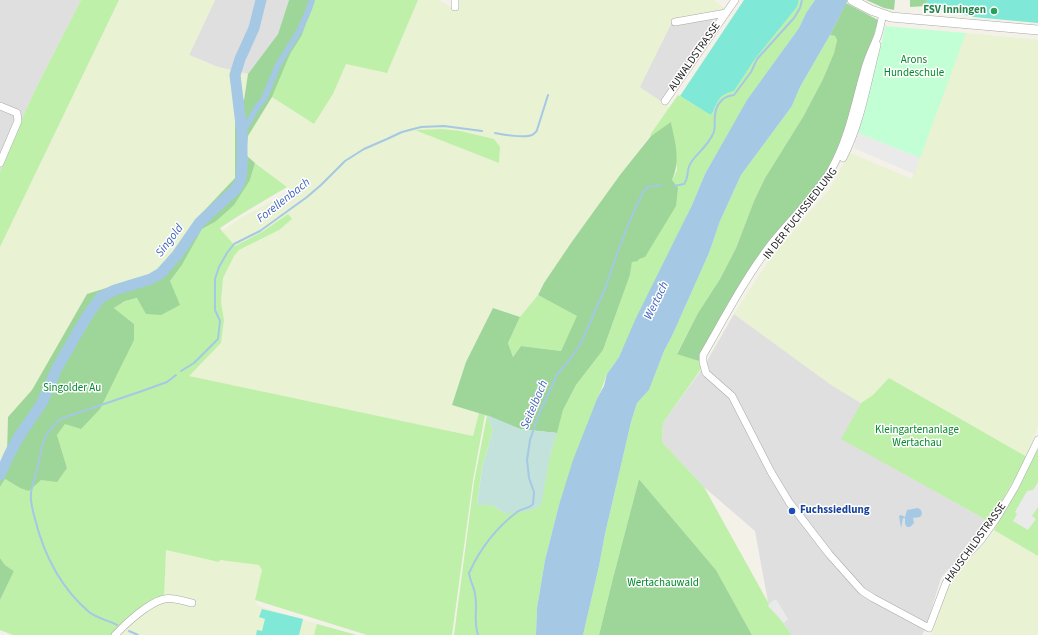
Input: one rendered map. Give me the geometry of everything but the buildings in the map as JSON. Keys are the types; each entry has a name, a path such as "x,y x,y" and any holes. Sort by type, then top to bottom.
{"street":[{"name":"AUWALDSTRASSE","path":"665,101 735,0"},
{"path":"855,2 883,14 904,18 1038,30"},
{"name":"AUWALDSTRASSE","path":"675,22 726,13"},
{"name":"IN DER FUCHSSIEDLUNG","path":"883,14 878,35 871,48 846,138 830,171 809,200 772,244 753,270 703,355 703,362 706,372 732,396 771,472 798,514 829,554 862,591 929,628"},
{"path":"0,106 17,113 18,121 0,163"},
{"name":"HAUSCHILDSTRASSE","path":"929,628 946,583 958,564 981,540 996,519 1015,487 1038,440"},
{"path":"115,635 137,615 153,604 164,599 175,599 192,603"}],"shaded area":[{"path":"0,0 81,0 36,88 17,129 0,172"},
{"path":"215,0 289,0 278,34 248,74 218,67 189,55"},
{"path":"744,0 799,0 797,7 755,59 734,91 722,96 712,114 709,114 680,96"},
{"name":"FSV Inningen","path":"927,0 1038,0 1038,23 974,17 926,6"},
{"path":"724,11 665,104 639,87 673,20"},
{"path":"858,133 920,158 914,174 854,148"},
{"name":"Fuchssiedlung","path":"734,314 830,384 861,403 842,439 990,522 941,578 925,630 922,635 792,635 768,602 755,531 704,487 662,442 663,423 704,366"},
{"path":"487,415 520,429 557,433 550,456 541,505 531,510 506,514 492,505 477,505 482,468 493,430"},
{"path":"1038,482 1038,507 1032,516 1036,519 1028,530 1013,521 1017,514 1015,512 1027,491 1033,490"},
{"path":"776,599 788,619 784,623 768,606"},
{"path":"262,609 303,619 299,635 256,635 257,630 262,631 265,619 259,617"}],"green space":[{"path":"81,0 119,0 0,247 0,172 17,129 36,88"},
{"path":"119,0 215,0 189,55 218,67 248,74 244,100 235,101 236,178 201,214 173,256 154,273 87,294 32,391 8,417 7,453 0,465 0,247"},
{"name":"Singolder Au","path":"289,0 314,0 302,35 290,54 272,97 248,136 246,155 255,163 250,180 234,205 215,222 202,229 182,265 170,281 180,305 161,315 146,314 137,298 125,301 114,308 134,324 134,340 100,409 81,429 65,424 57,435 67,468 57,482 41,480 29,491 20,488 5,479 0,487 0,465 7,453 8,417 32,390 87,294 154,273 173,256 201,214 235,178 235,101 244,100 248,74 278,34"},
{"path":"314,0 418,0 387,73 346,64 333,94 314,124 272,97 290,53 302,35"},
{"path":"418,0 439,0 450,7 457,9 458,0 714,0 725,9 723,11 673,20 640,87 670,108 571,243 544,283 538,295 520,317 493,308 452,405 479,413 473,436 188,376 221,343 224,320 221,302 223,278 234,256 239,250 279,230 288,214 262,232 235,246 222,231 241,218 291,190 246,155 248,136 272,97 314,124 333,94 346,64 387,73"},
{"path":"799,0 815,0 806,13 799,28 747,101 705,174 692,205 619,357 607,374 559,505 545,560 537,608 536,635 454,635 474,482 487,415 493,430 482,468 477,504 492,505 506,514 550,456 563,410 576,385 603,350 630,275 632,262 677,170 671,123 651,136 650,135 678,95 709,114 712,114 722,96 734,91 755,59 797,7"},
{"path":"866,0 895,0 894,10 884,8"},
{"path":"910,0 927,0 926,6 910,7"},
{"path":"846,3 878,20 853,115 830,171 772,243 702,362 677,354 698,313 720,279 736,248 754,201 765,178 803,117 823,79 834,53 837,40 835,36 830,35"},
{"name":"Arons Hundeschule","path":"885,26 966,33 920,158 858,133"},
{"path":"966,33 1038,40 1038,426 1027,457 889,378 873,395 861,403 830,384 734,314 771,257 829,190 850,153 912,179"},
{"path":"830,35 835,36 837,40 834,53 823,79 803,117 765,178 754,201 736,248 720,279 698,313 677,353 702,362 701,369 663,423 662,442 704,487 769,604 792,635 752,635 716,570 639,479 599,635 583,635 631,422 637,403 649,390 664,351 709,253 720,221 741,175 792,106 800,87"},
{"path":"671,122 677,158 675,173 672,180 678,188 676,206 645,257 639,259 638,261 632,262 630,275 603,350 576,385 563,410 557,433 520,429 485,415 452,405 466,362 493,308 520,317 508,343 513,357 521,346 561,351 577,316 538,295 544,283 571,243 620,175 651,136"},
{"path":"442,129 460,131 494,139 500,147 499,163 415,130"},
{"path":"255,163 287,187 220,228 235,246 262,232 288,214 292,219 279,230 239,250 234,256 223,278 221,302 224,320 221,343 189,376 473,436 479,413 485,415 473,480 452,635 367,635 255,600 262,570 259,565 220,560 219,562 166,550 164,599 153,604 117,634 120,635 13,635 0,630 0,600 14,571 5,565 0,558 0,487 5,479 20,488 67,468 57,435 134,324 114,308 125,301 138,298 170,281 182,265 202,229 215,222 250,180"},
{"path":"538,295 578,316 561,351 521,346 513,357 508,343 520,317"},
{"name":"Kleingartenanlage Wertachau","path":"889,378 1027,457 990,522 841,439 861,403 873,395"},
{"path":"1038,447 1038,556 994,530 1018,489"},
{"name":"Wertachauwald","path":"639,479 716,570 752,635 599,635"},
{"path":"994,530 1038,556 1038,635 931,635 947,588 958,571 986,541"},
{"path":"166,550 219,562 220,560 259,565 262,570 255,600 258,606 317,624 314,635 120,635 117,633 137,615 164,599"},
{"path":"0,558 5,565 14,571 0,600"},
{"path":"317,624 357,635 314,635"}],"water":[{"name":"Wertach","path":"815,0 848,0 800,87 792,106 741,175 720,221 709,253 664,351 649,390 637,403 631,422 583,635 536,635 537,608 545,560 559,505 573,460 597,399 604,386 607,374 619,357 636,318 692,205 705,174 747,100 799,28 806,13"},
{"path":"918,508 921,510 922,514 920,517 913,518 914,523 910,527 907,527 905,524 905,518 903,518 901,528 899,516 901,515 905,517 907,510"}],"waterway":[{"name":"Singold","path":"0,475 20,435 42,403 57,368 87,316 101,297 115,290 151,279 161,273 177,255 200,222 236,189 240,182 242,169 242,133 235,75 240,59 254,28 261,0"},
{"path":"242,133 258,106 264,99 278,65 300,30 312,0"},
{"path":"674,186 684,184 690,164 711,138 714,129 717,107 721,101 734,95 751,72 757,59 794,18 800,8 802,0"},
{"name":"Forellenbach","path":"495,133 520,136 533,135 537,130 548,95"},
{"name":"Forellenbach","path":"181,371 194,363 218,339 220,321 215,310 215,279 219,267 234,244 260,231 307,197 345,161 364,149 402,132 421,127 444,126 482,131"},
{"name":"Seitelbach","path":"478,635 475,594 469,573 483,547 495,532 517,512 530,507 533,504 534,492 529,478 527,460 530,440 539,414 558,373 571,358 582,341 606,286 630,220 643,192 648,187 661,185"},
{"path":"117,625 89,612 79,603 62,582 43,545 31,503 32,488 46,435 60,419 167,382 176,375"},
{"name":"Forellenbach","path":"129,631 138,635"}],"place":[{"name":"FSV Inningen","path":"994,11"},
{"name":"Fuchssiedlung","path":"792,511"}]}
